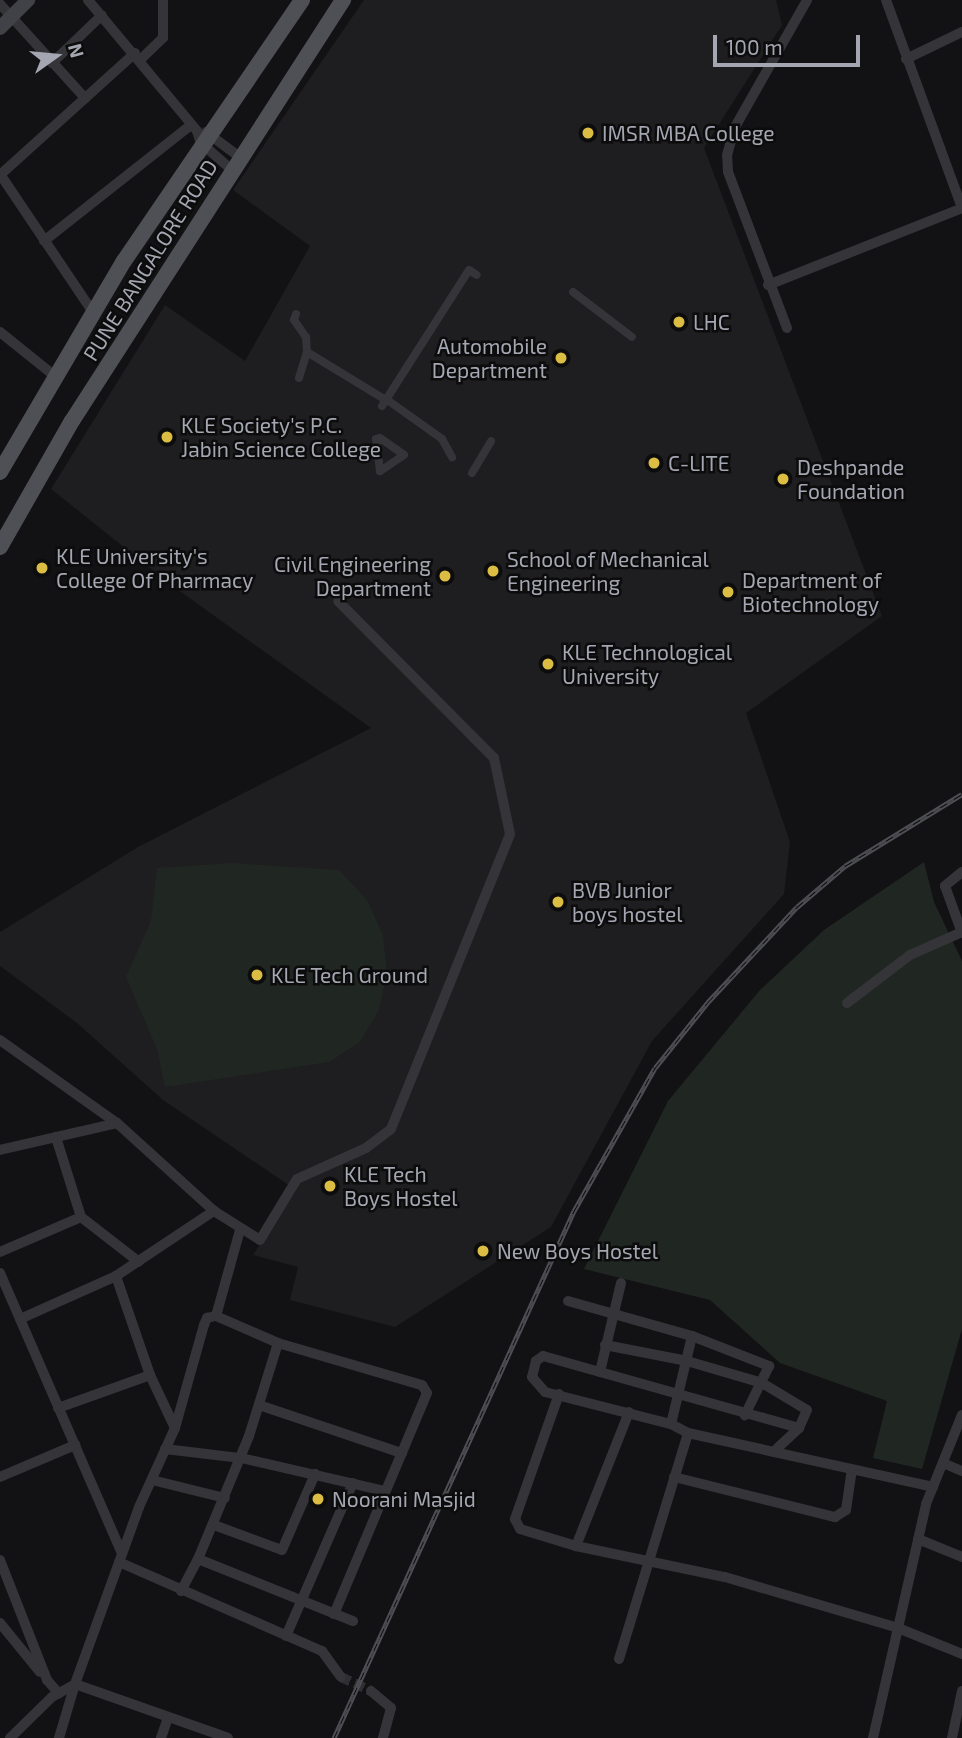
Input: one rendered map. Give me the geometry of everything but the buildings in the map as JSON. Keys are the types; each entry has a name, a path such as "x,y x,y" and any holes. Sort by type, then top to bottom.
{"main road":[{"path":"5,23 28,0"},
{"name":"PUNE BANGALORE ROAD","path":"0,472 199,133 303,0"},
{"name":"PUNE BANGALORE ROAD","path":"0,547 72,421 343,0"}],"street":[{"path":"88,0 138,56 199,133 236,164"},
{"path":"94,314 0,174 85,98 163,38 163,0"},
{"path":"787,328 768,285 727,172 727,155 735,127 807,0"},
{"path":"768,285 962,208 886,0"},
{"path":"0,4 5,23 52,63 85,98"},
{"path":"52,63 102,15"},
{"path":"906,59 962,32"},
{"path":"44,241 199,133"},
{"path":"385,402 470,270 477,275"},
{"path":"573,292 632,337"},
{"path":"296,314 294,320 306,337 307,352 299,378"},
{"path":"0,332 56,377"},
{"path":"307,352 442,439 452,457"},
{"path":"472,473 491,440"},
{"path":"0,1040 117,1123 214,1211 240,1230 260,1240 297,1179 366,1148 391,1129 510,834 494,758 338,601"},
{"path":"846,1003 910,955 962,932 945,886 962,872"},
{"path":"0,1150 117,1123"},
{"path":"56,1137 80,1217 139,1262"},
{"path":"20,1319 117,1276 214,1211"},
{"path":"0,1252 80,1217"},
{"path":"216,1316 240,1230"},
{"path":"117,1276 150,1375 175,1428"},
{"path":"1,1277 75,1444 120,1558 181,1591 322,1651 341,1676"},
{"path":"600,1372 621,1283"},
{"path":"568,1301 692,1336 768,1365 745,1415"},
{"path":"59,1738 75,1684 120,1558 175,1428 208,1318 216,1316 278,1343 422,1385 427,1399 384,1491 334,1614"},
{"path":"671,1424 692,1336"},
{"path":"181,1591 214,1525 241,1458 278,1343"},
{"path":"605,1345 687,1361 762,1383 807,1410 799,1427 773,1452"},
{"path":"799,1427 745,1415 540,1356 532,1377 545,1392 671,1424 688,1433 933,1487"},
{"path":"58,1408 150,1375"},
{"path":"559,1394 516,1523 525,1531 576,1546 725,1577 898,1628 962,1654"},
{"path":"259,1405 402,1453"},
{"path":"576,1546 629,1412"},
{"path":"873,1738 918,1539 933,1487 961,1420"},
{"path":"619,1659 645,1561 688,1433"},
{"path":"0,1476 75,1444"},
{"path":"165,1449 241,1458 384,1491"},
{"path":"943,1463 962,1471"},
{"path":"674,1477 835,1517 846,1510 852,1469"},
{"path":"214,1525 282,1550 315,1474"},
{"path":"152,1479 225,1498"},
{"path":"286,1636 353,1483"},
{"path":"918,1539 962,1557"},
{"path":"198,1559 353,1621"},
{"path":"0,1560 47,1680"},
{"path":"0,1623 59,1693"},
{"path":"10,1738 59,1693 75,1684 228,1738"},
{"path":"371,1691 391,1708 383,1738"},
{"path":"952,1738 962,1691"},
{"path":"161,1738 168,1718"}],"shaded area":[{"name":"KLE Technological University","path":"364,0 776,0 782,25 704,148 882,616 746,713 790,842 784,894 652,1041 551,1227 395,1327 290,1300 298,1267 253,1255 296,1190 163,1100 77,1023 0,966 0,932 138,847 371,728 174,587 51,489 165,305 245,361 310,246 233,190"},
{"path":"924,862 934,902 962,961 962,1329 922,1469 873,1458 887,1401 780,1363 710,1300 584,1269 668,1101 760,990 824,930"},
{"name":"KLE Tech Ground","path":"232,863 339,870 367,900 383,935 387,973 379,1010 360,1042 329,1062 165,1087 157,1049 126,977 151,921 157,868"}],"tunnel":[{"path":"341,1677 371,1691"}],"railway":[{"path":"334,1738 574,1211 655,1068 708,1002 797,907 845,866 962,794"}],"place":[{"name":"IMSR MBA College","path":"588,133"},
{"name":"LHC","path":"679,322"},
{"name":"Automobile Department","path":"561,358"},
{"name":"KLE Society's P.C. Jabin Science College","path":"167,437"},
{"name":"C-LITE","path":"654,463"},
{"name":"Deshpande Foundation","path":"783,479"},
{"name":"KLE University's College Of Pharmacy","path":"42,568"},
{"name":"School of Mechanical Engineering","path":"493,571"},
{"name":"Civil Engineering Department","path":"445,576"},
{"name":"Department of Biotechnology","path":"728,592"},
{"name":"KLE Technological University","path":"548,664"},
{"name":"BVB Junior boys hostel","path":"558,902"},
{"name":"KLE Tech Ground","path":"257,975"},
{"name":"KLE Tech Boys Hostel","path":"330,1186"},
{"name":"New Boys Hostel","path":"483,1251"},
{"name":"Noorani Masjid","path":"318,1499"}]}
